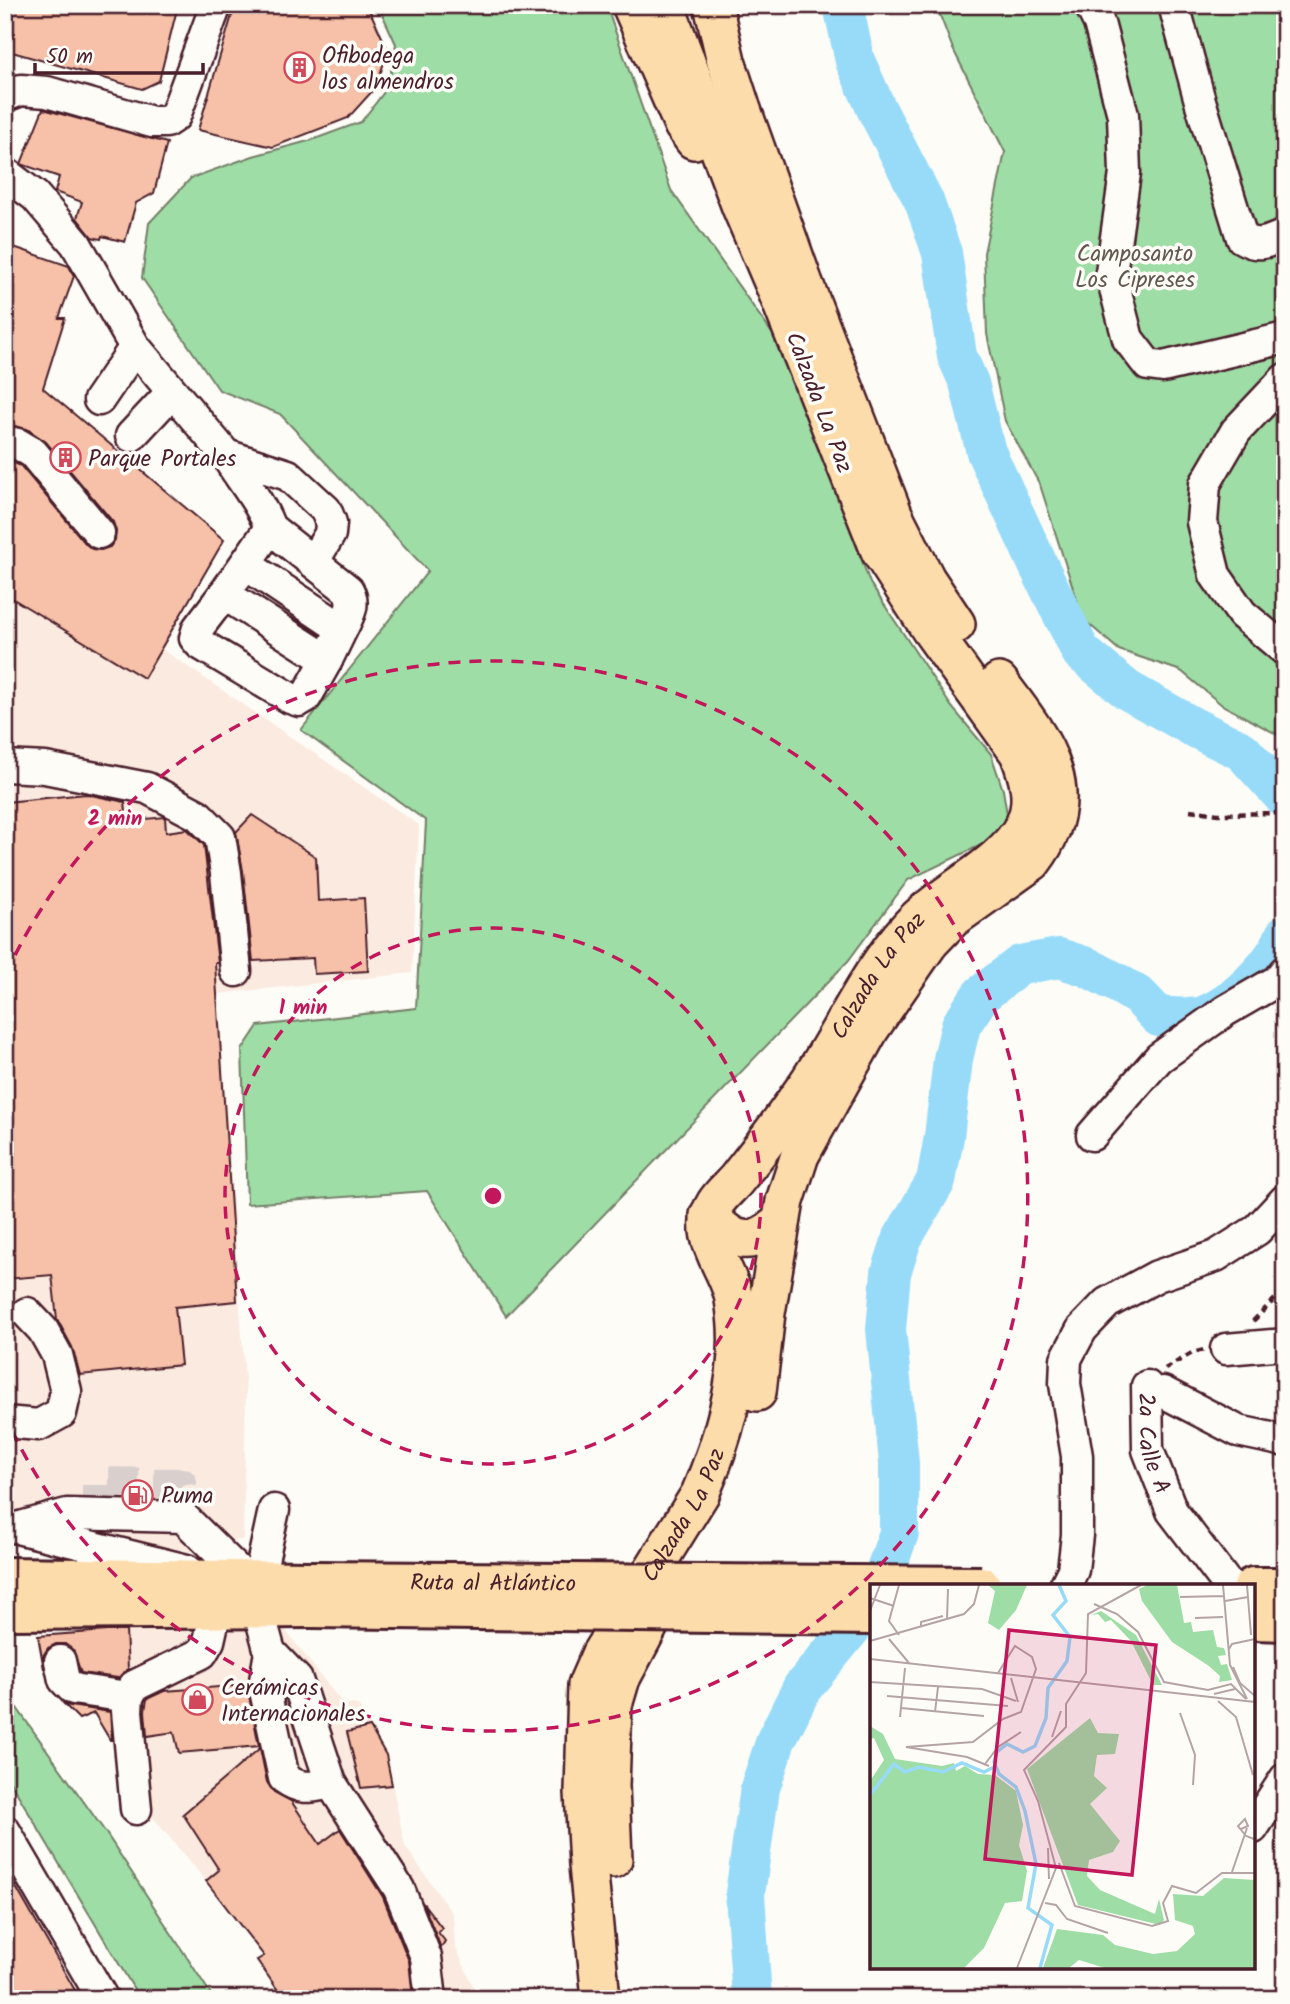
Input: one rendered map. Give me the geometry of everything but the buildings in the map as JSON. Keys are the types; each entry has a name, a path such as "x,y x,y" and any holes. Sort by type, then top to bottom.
{"highway":[{"name":"Ruta al Atlántico","path":"5,1577 240,1591 870,1615"},
{"name":"Ruta al Atlántico","path":"311,1594 870,1587"},
{"path":"1255,1587 1285,1587"},
{"name":"Ruta al Atlántico","path":"5,1609 240,1591"},
{"path":"1255,1620 1285,1620"}],"main road":[{"path":"631,5 682,125 741,207"},
{"name":"Calzada La Paz","path":"601,1999 584,1792 587,1685 601,1653 700,1494 711,1468 726,1415 736,1361 736,1318 732,1291 709,1236 709,1215 715,1203 737,1179 806,1085 897,941 932,907 1007,849 1023,826 1030,803 1027,775 1019,753 907,597 880,551 741,207 665,5"},
{"path":"692,5 706,54 735,91"},
{"name":"Calzada La Paz","path":"624,1999 613,1884 610,1786 613,1705 621,1678 716,1507 732,1475 744,1440 758,1386 766,1313 785,1201 800,1155 870,1029 913,964 940,930 978,899 1032,862 1054,825 1057,796 1055,775 1037,732 944,607 907,545 807,293 735,91 713,5"},
{"path":"709,1215 731,1236 744,1239 757,1239 781,1222"}],"street":[{"path":"5,96 21,90 47,92 152,122 166,122 175,116 215,5"},
{"path":"1090,5 1099,23 1123,115 1125,173 1111,273 1128,339 1147,365 1163,368 1285,338"},
{"path":"1174,5 1242,238 1252,244 1262,244 1285,235"},
{"path":"5,173 35,197 76,244 135,347 226,455 266,516 313,562 348,590 353,598 352,608 327,660 306,697 299,701 200,645 195,638 198,628 245,564 266,516 288,475"},
{"path":"99,400 135,347"},
{"path":"1285,379 1236,431 1205,484 1202,522 1215,575 1242,614 1285,650"},
{"path":"131,436 172,392"},
{"path":"5,441 18,444 33,453 100,533"},
{"path":"226,455 288,475 326,510 331,523 330,534 313,562"},
{"path":"245,564 342,629"},
{"path":"225,594 327,660"},
{"path":"5,766 45,768 147,789 198,815 220,837 236,971"},
{"path":"1092,1135 1159,1058 1225,1011 1278,981 1285,971"},
{"path":"1066,1584 1073,1570 1077,1535 1077,1456 1065,1384 1066,1359 1082,1329 1107,1303 1157,1276 1216,1256 1257,1230 1285,1200"},
{"path":"5,1422 39,1425 61,1413 66,1391 57,1355 43,1330 27,1313"},
{"path":"1226,1349 1285,1344"},
{"path":"1155,1389 1238,1431 1285,1441"},
{"name":"2a Calle A","path":"1155,1389 1148,1450 1172,1511 1227,1584"},
{"path":"136,1809 128,1697 134,1686 202,1653 240,1591 274,1510"},
{"path":"11,1527 67,1514 183,1517 240,1591 270,1651 297,1680 331,1783 399,1889 426,1957 431,1999"},
{"path":"11,1527 240,1591"},
{"path":"270,1651 264,1686 284,1778 295,1786 331,1783"},
{"path":"60,1661 64,1680 73,1689 128,1697"},
{"path":"1255,1825 1285,1779"},
{"path":"5,1831 103,1999"}],"path":[{"path":"1190,810 1218,814 1285,813"},
{"name":"2a Calle A","path":"1155,1389 1159,1373 1192,1353 1226,1349"}],"shaded area":[{"path":"5,366 27,375 224,540 162,649 419,825 412,973 218,994 246,1394 243,1539 195,1552 5,1517"},
{"path":"244,1619 285,1620 286,1631 342,1703 358,1705 386,1755 405,1846 453,1915 455,1946 479,1999 284,1999 257,1960 264,1956 124,1783 137,1771 110,1740 145,1736 139,1688 129,1689 126,1630"}],"green space":[{"path":"378,5 606,5 671,190 788,356 870,583 951,706 991,754 1003,790 1008,820 983,844 908,880 848,961 506,1316 427,1191 247,1204 242,1050 258,1026 416,1008 426,821 301,730 428,571 280,414 219,390 142,278 149,223 191,178 361,122 388,87 396,44"},
{"name":"Camposanto Los Cipreses","path":"936,5 1285,5 1285,735 1280,736 1222,705 1181,671 1119,650 1083,619 1040,485 1005,421 987,334 984,253 1005,152 953,49"},
{"path":"5,1688 106,1833 214,1999 140,1999 5,1773"}],"waterway":[{"path":"843,5 855,61 924,201 942,253 957,356 969,383 986,452 1081,652 1127,690 1242,751 1285,798"},
{"path":"881,1584 899,1533 899,1463 886,1329 891,1273 902,1239 936,1181 953,1059 961,1025 981,995 1020,965 1059,958 1087,967 1119,984 1140,997 1159,1017 1203,1016 1227,1003 1251,983 1272,959 1285,935"},
{"path":"752,1999 745,1894 760,1788 776,1740 802,1688 870,1605"}],"tunnel":[{"path":"97,1515 97,1482 182,1483 183,1517"}],"place":[{"name":"Ofibodega los almendros","path":"299,68"},
{"name":"Parque Portales","path":"65,458"},
{"name":"Puma","path":"138,1495"},
{"name":"Cerámicas Internacionales","path":"198,1700"}]}
